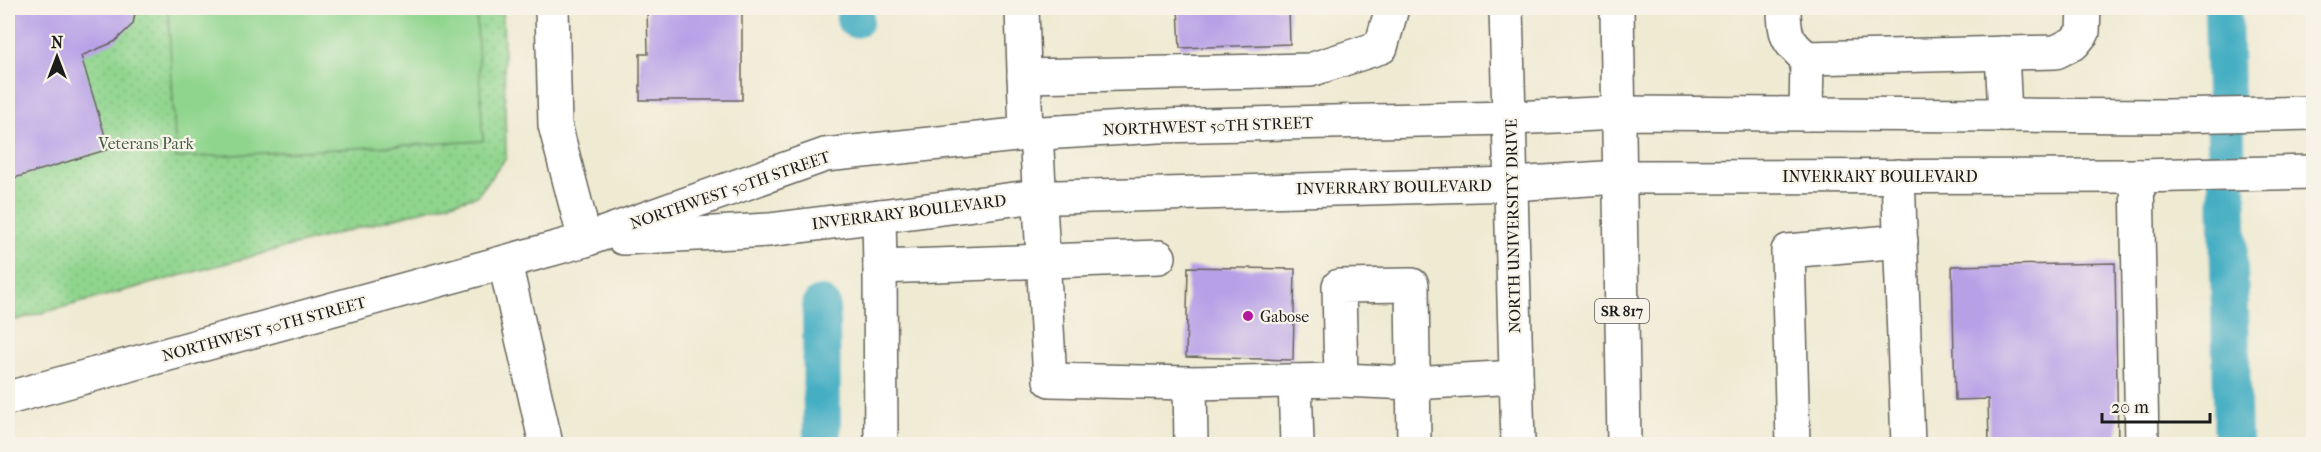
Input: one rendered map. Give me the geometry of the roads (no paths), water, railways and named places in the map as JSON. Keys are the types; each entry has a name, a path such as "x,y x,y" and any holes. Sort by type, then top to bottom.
{"street":[{"path":"552,8 555,125 585,240"},
{"path":"1022,8 1024,76 1041,197 1050,380 1190,383 1341,380 1413,383 1516,377"},
{"path":"1024,76 1311,70 1381,47 1392,8"},
{"name":"NORTH UNIVERSITY DRIVE","path":"1506,8 1518,444"},
{"name":"SR 817","path":"1617,8 1624,444"},
{"path":"1784,8 1784,30 1792,46 1807,58 2056,52 2074,43 2083,32 2084,8"},
{"path":"2002,53 2005,115"},
{"path":"1806,114 1807,58"},
{"path":"1510,118 1618,113 2169,116 2313,113"},
{"name":"NORTHWEST 50TH STREET","path":"8,398 585,240 825,155 1031,134 1158,126 1510,118"},
{"name":"INVERRARY BOULEVARD","path":"585,240 769,230 1041,197 1512,184 1619,177 2137,176 2313,172"},
{"path":"1898,176 1908,444"},
{"path":"2137,176 2142,444"},
{"path":"879,216 881,444"},
{"path":"1793,444 1788,251 1901,241"},
{"path":"880,267 1158,257"},
{"path":"505,263 546,444"},
{"path":"1341,380 1338,286 1412,285 1414,444"},
{"path":"1295,381 1297,444"},
{"path":"1190,383 1191,444"}],"waterway":[{"path":"855,8 855,19"},
{"path":"2223,8 2233,444"},
{"path":"821,305 822,444"}],"place":[{"name":"Gabose","path":"1248,316"}],"park label":[{"name":"Veterans Park","path":"146,143"}]}
